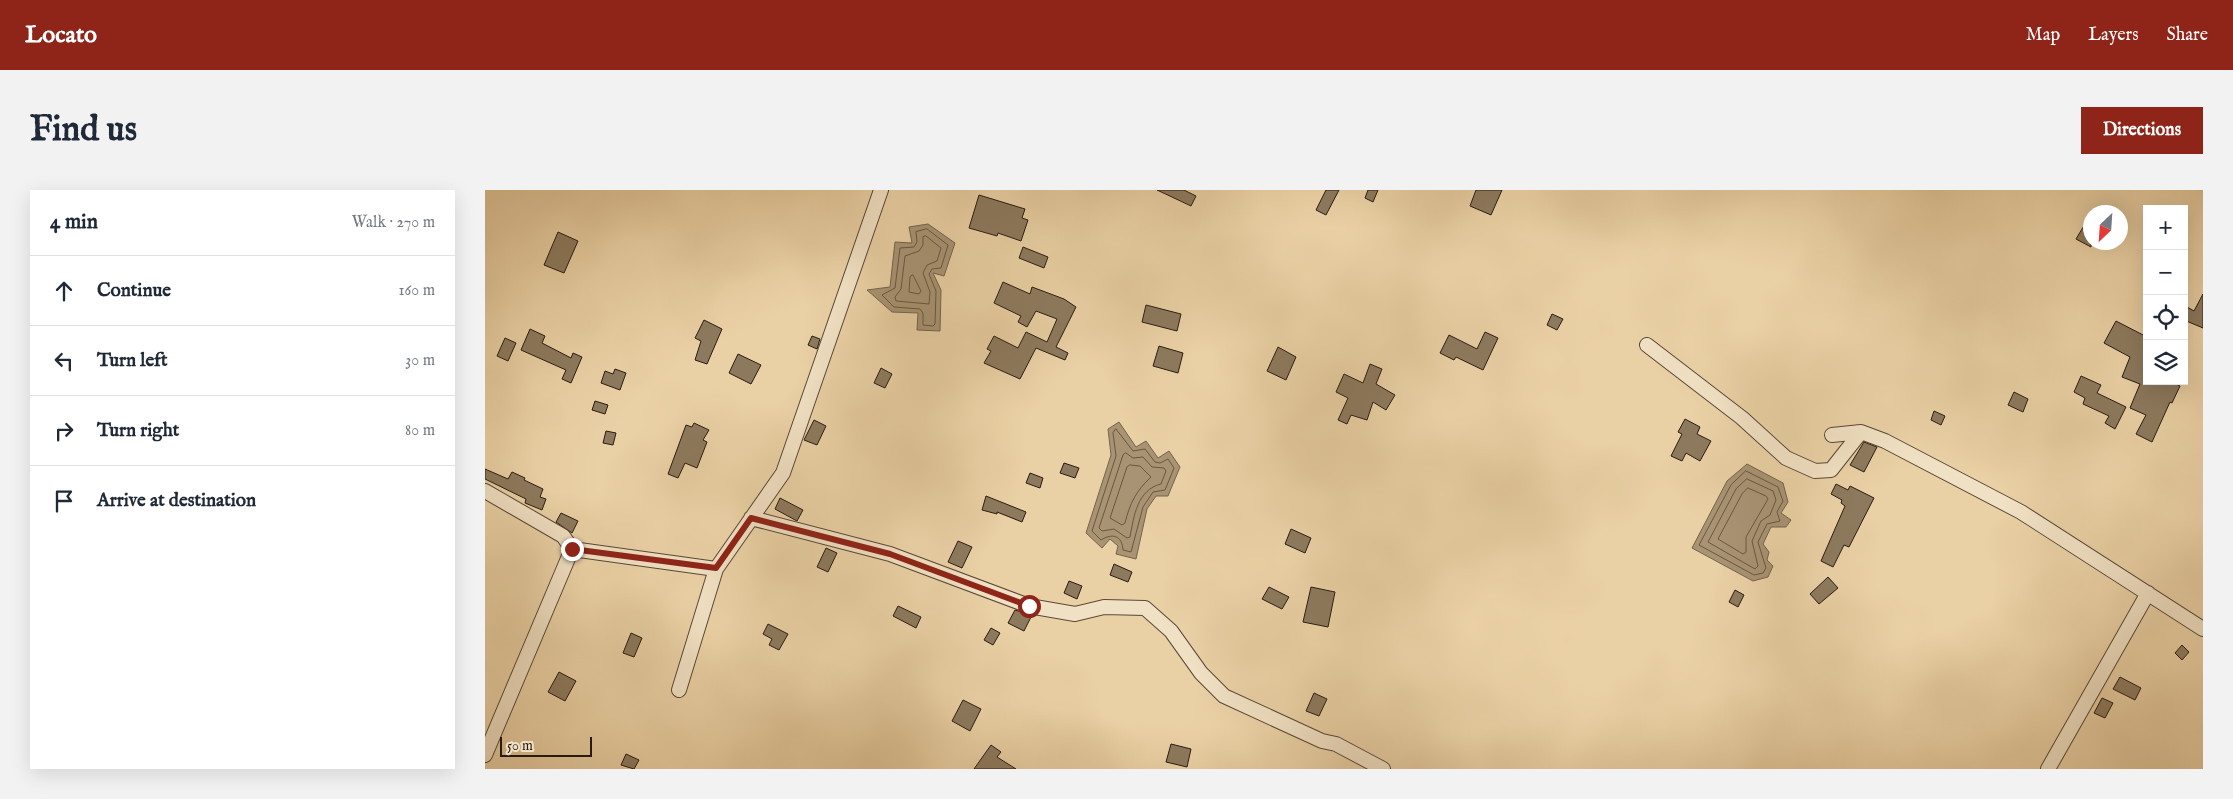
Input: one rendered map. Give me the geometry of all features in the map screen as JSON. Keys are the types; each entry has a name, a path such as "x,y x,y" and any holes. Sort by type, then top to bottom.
{"street":[{"path":"679,690 716,568 783,473 881,190"},
{"path":"1647,346 1742,418 1786,458 1815,471 1831,470 1861,432"},
{"path":"1831,435 1861,432 1885,441 2021,512 2203,629"},
{"path":"485,491 563,536 572,549 716,568"},
{"path":"751,518 890,554 1029,606 1075,614 1104,607 1145,608 1171,631 1201,672 1224,696 1322,741 1336,744 1383,769"},
{"path":"485,755 572,549"},
{"path":"2048,769 2149,594"}],"water":[{"path":"928,224 955,243 944,276 933,273 941,290 940,331 917,330 918,313 892,312 867,290 890,287 895,242 912,243 909,227"},
{"path":"1119,422 1136,447 1146,441 1158,458 1169,451 1180,467 1168,496 1156,496 1147,509 1136,559 1116,554 1118,546 1110,539 1102,548 1086,533 1111,455 1108,429"},
{"path":"1747,464 1783,483 1788,502 1781,513 1791,520 1786,527 1771,527 1763,544 1769,552 1767,560 1773,566 1768,577 1753,581 1692,548 1727,481"}],"building":[{"path":"1157,190 1184,190 1196,196 1191,206"},
{"path":"1326,190 1339,190 1326,215 1316,210"},
{"path":"1368,190 1378,190 1373,202 1365,198"},
{"path":"1476,190 1502,190 1491,215 1470,206"},
{"path":"979,195 1025,209 1022,218 1028,220 1021,241 998,233 997,236 969,228"},
{"path":"2083,227 2083,243 2076,239"},
{"path":"558,232 578,241 564,273 544,265"},
{"path":"1023,247 1048,257 1044,268 1019,258"},
{"path":"1003,282 1030,294 1032,287 1064,299 1076,307 1056,347 1068,353 1065,360 1036,348 1020,379 984,363 991,351 987,349 994,336 1018,348 1026,332 1047,342 1057,319 1036,311 1027,327 1018,322 1021,316 994,303"},
{"path":"2203,294 2203,328 2188,322 2188,308 2194,311"},
{"path":"1146,305 1181,314 1177,331 1142,322"},
{"path":"1552,314 1563,319 1557,330 1547,325"},
{"path":"704,320 722,329 707,364 695,360 701,341 695,338"},
{"path":"2116,321 2143,335 2143,385 2180,386 2172,403 2170,402 2152,442 2136,434 2146,415 2130,408 2140,384 2122,377 2130,357 2104,343"},
{"path":"530,329 545,336 542,343 571,358 573,353 582,357 571,383 562,379 566,370 521,350"},
{"path":"1485,332 1498,338 1483,370 1456,357 1454,360 1440,353 1449,335 1477,349"},
{"path":"812,336 820,339 817,349 808,345"},
{"path":"505,338 516,343 508,361 497,356"},
{"path":"1159,346 1183,353 1178,373 1153,366"},
{"path":"1278,347 1296,357 1286,380 1267,371"},
{"path":"738,354 761,365 751,384 729,373"},
{"path":"1370,364 1382,369 1376,384 1395,395 1386,410 1373,402 1367,420 1351,415 1347,424 1338,420 1348,398 1336,392 1344,374 1363,383"},
{"path":"881,368 892,374 885,388 874,383"},
{"path":"615,369 626,373 620,390 601,383 605,371 613,374"},
{"path":"2081,376 2101,385 2097,393 2126,407 2115,429 2105,423 2109,416 2083,404 2085,398 2074,392"},
{"path":"2014,392 2028,399 2023,412 2008,405"},
{"path":"595,401 608,405 605,414 592,410"},
{"path":"1934,411 1945,416 1941,425 1931,420"},
{"path":"1685,419 1700,427 1697,434 1711,441 1700,461 1686,453 1682,461 1671,456 1682,434 1678,432"},
{"path":"814,420 826,426 817,445 804,440"},
{"path":"694,423 709,430 703,440 707,442 697,468 685,463 678,478 668,474 686,425 692,427"},
{"path":"606,431 616,433 613,445 603,443"},
{"path":"1864,442 1877,447 1864,472 1850,465"},
{"path":"1064,463 1079,468 1075,478 1060,473"},
{"path":"485,469 508,479 512,472 543,489 540,497 546,499 542,510 525,503 526,499 485,479"},
{"path":"1030,473 1043,478 1040,488 1026,483"},
{"path":"1836,484 1848,490 1850,486 1874,498 1849,547 1844,545 1833,567 1821,561 1845,506 1841,503 1842,500 1831,494"},
{"path":"986,496 1026,512 1022,522 997,512 997,514 982,510"},
{"path":"780,498 803,510 797,521 775,509"},
{"path":"561,513 578,521 572,533 556,522"},
{"path":"1291,529 1311,538 1305,553 1285,544"},
{"path":"958,541 972,547 962,568 948,562"},
{"path":"826,548 837,553 828,572 817,567"},
{"path":"1114,564 1132,572 1128,582 1110,575"},
{"path":"1828,577 1838,588 1819,604 1810,594"},
{"path":"1069,581 1082,586 1077,599 1064,593"},
{"path":"1269,587 1289,597 1282,609 1262,599"},
{"path":"1311,587 1335,592 1328,627 1303,622"},
{"path":"1735,590 1744,595 1738,607 1729,602"},
{"path":"898,606 921,617 916,628 893,616"},
{"path":"1015,610 1032,615 1024,631 1008,623"},
{"path":"768,624 788,634 779,650 769,645 772,639 763,634"},
{"path":"991,628 1000,633 993,645 984,640"},
{"path":"631,633 642,638 634,657 623,653"},
{"path":"2182,645 2189,652 2182,660 2175,653"},
{"path":"559,672 576,681 565,701 548,692"},
{"path":"2120,677 2141,688 2135,700 2113,689"},
{"path":"1314,693 1327,699 1319,716 1306,711"},
{"path":"2102,698 2113,703 2105,718 2094,713"},
{"path":"963,700 981,709 970,731 952,721"},
{"path":"1171,744 1191,749 1187,767 1166,762"},
{"path":"991,745 1001,752 997,757 1016,769 974,769"},
{"path":"626,754 639,760 634,769 621,765"}],"route":[{"path":"572,549 716,568 751,518 890,554 1029,606"}]}
